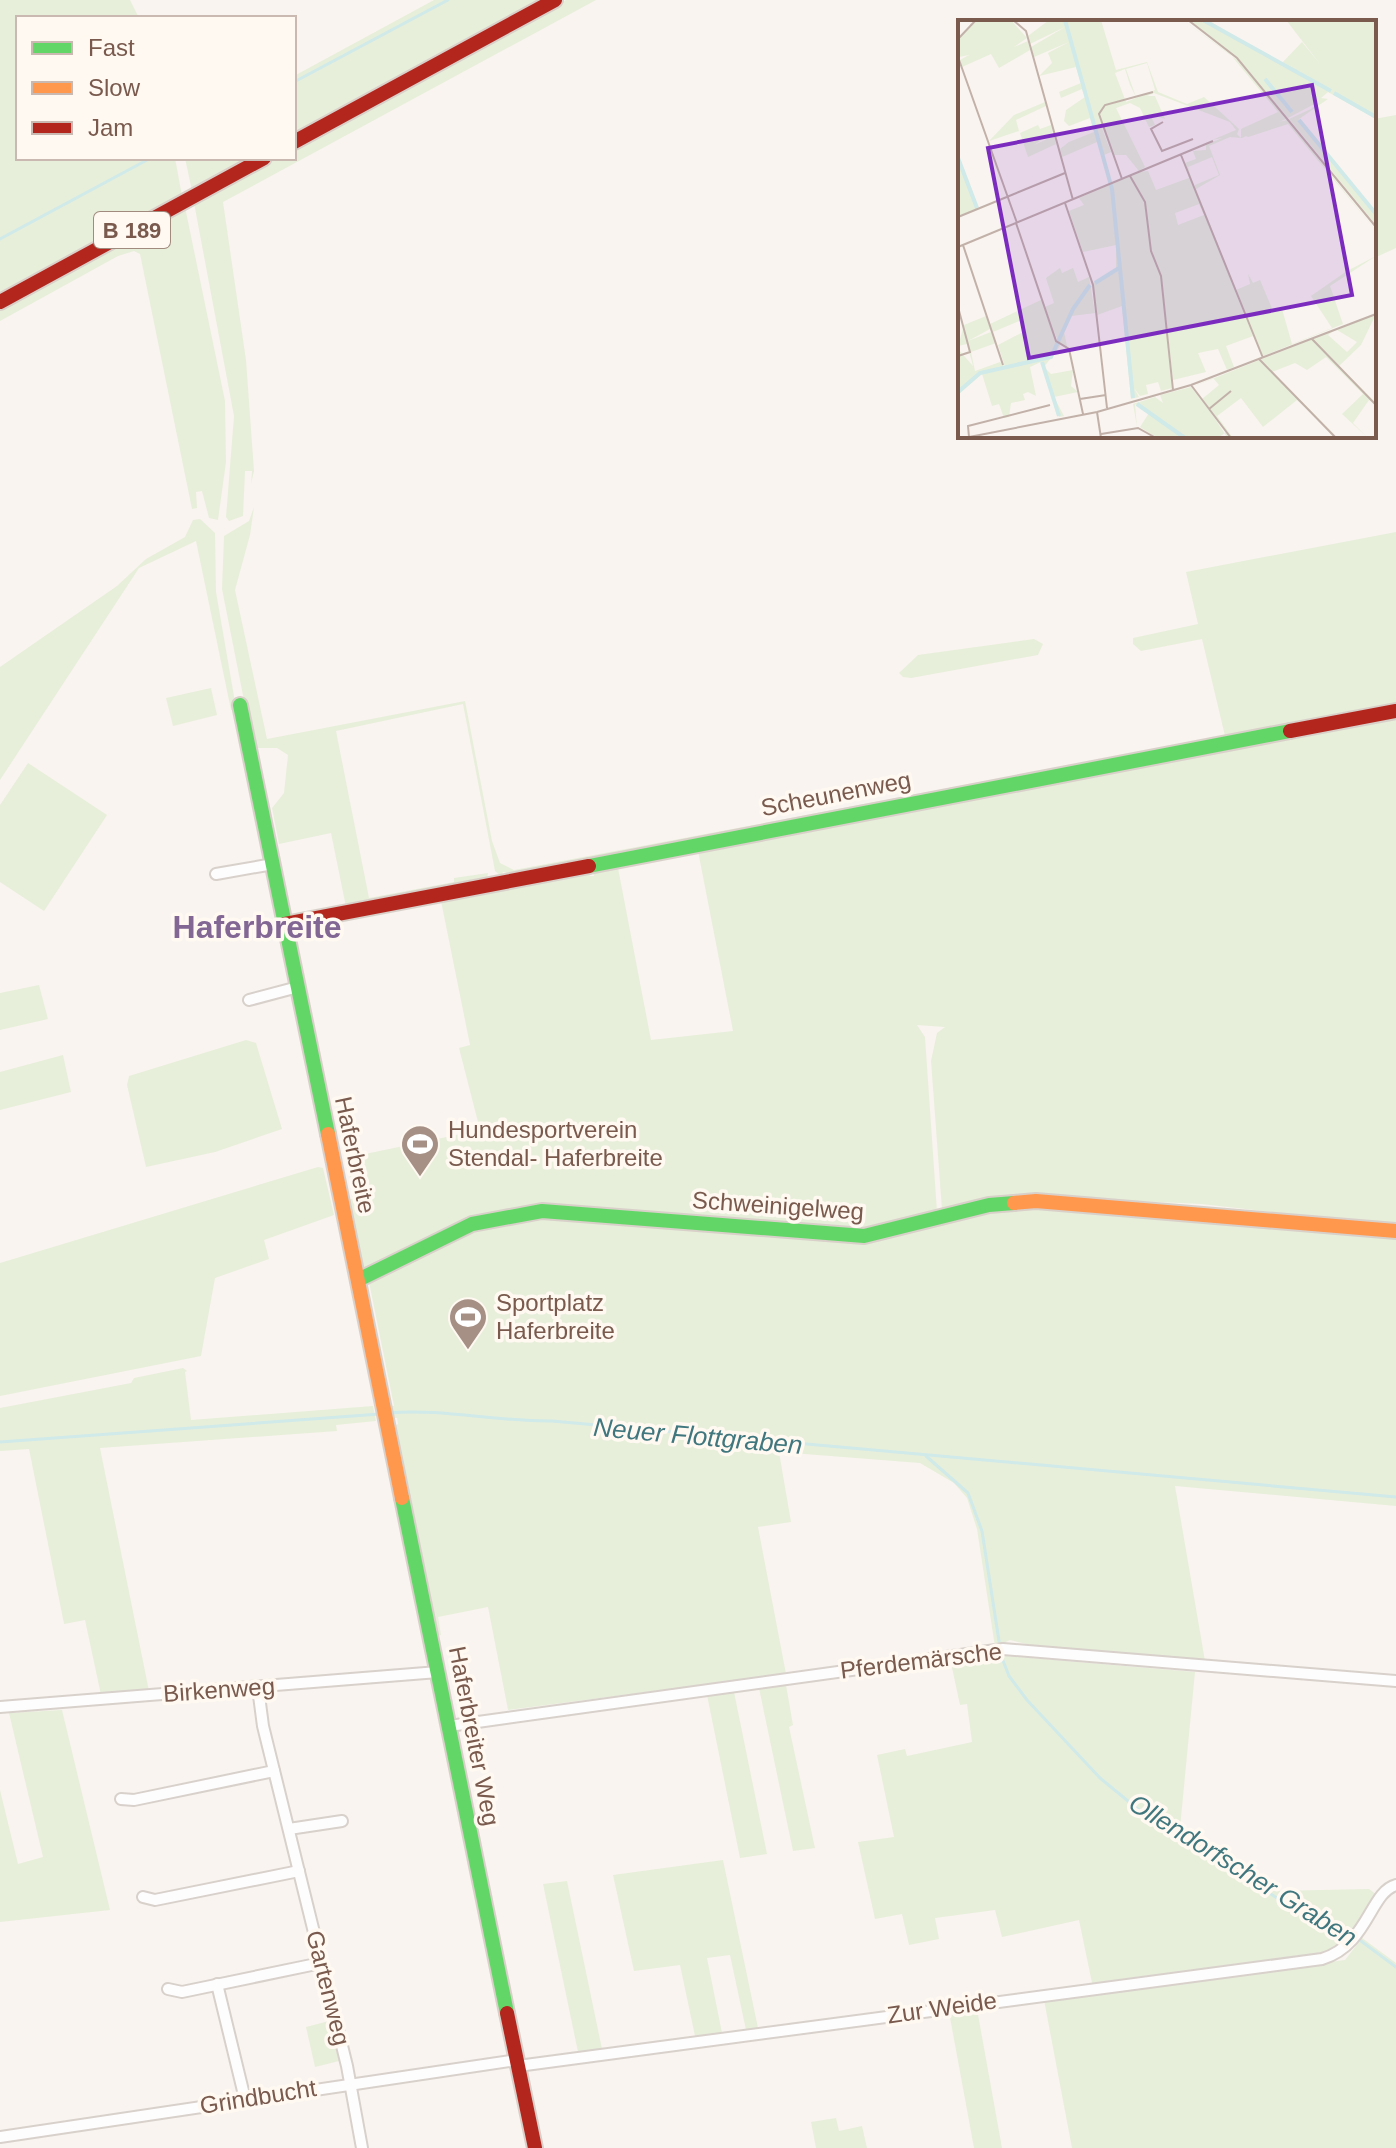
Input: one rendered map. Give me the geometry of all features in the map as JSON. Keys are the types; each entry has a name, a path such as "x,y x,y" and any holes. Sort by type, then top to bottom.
{"street":[{"path":"296,141 555,0"},
{"name":"B 189","path":"0,302 260,160"},
{"name":"Haferbreite","path":"240,705 368,1332"},
{"name":"Scheunenweg","path":"285,924 1396,711"},
{"path":"216,874 273,864"},
{"path":"249,1000 298,987"},
{"name":"Schweinigelweg","path":"358,1280 472,1224 554,1210 864,1236 989,1205 1036,1201 1396,1231"},
{"name":"Haferbreiter Weg","path":"368,1332 535,2148"},
{"name":"Pferdemärsche","path":"449,1726 1003,1649 1396,1681"},
{"name":"Birkenweg","path":"0,1707 438,1672"},
{"name":"Gartenweg","path":"258,1688 274,1771 351,2084 362,2148"},
{"path":"121,1799 134,1800 274,1771"},
{"path":"289,1829 342,1821"},
{"path":"143,1897 155,1900 299,1871"},
{"name":"Zur Weide","path":"518,2063 1322,1959 1344,1951 1380,1898 1396,1885"},
{"path":"168,1989 182,1992 321,1963"},
{"path":"217,1984 245,2099"},
{"name":"Grindbucht","path":"0,2137 245,2099 518,2063"}],"green space":[{"path":"0,0 130,0 138,16 16,16 16,160 175,160 182,196 0,295"},
{"path":"434,0 543,0 296,134 296,75"},
{"path":"566,0 596,0 223,202 246,360 254,471 251,484 252,471 245,471 243,516 229,521 226,517 234,416 194,203 272,160 296,160 296,147"},
{"path":"1396,115 1396,248 1376,257 1376,119"},
{"path":"185,160 248,160 192,191"},
{"path":"185,207 225,401 226,462 218,520 209,518 202,491 196,492 197,508 192,509 140,254 134,251 118,256 0,321 0,308"},
{"path":"254,507 235,590 267,739 465,701 492,841 500,863 514,870 1225,736 1202,639 1141,651 1133,644 1133,638 1198,624 1186,572 1396,532 1396,705 512,874 503,872 501,876 495,871 463,704 336,731 369,898 454,882 454,878 488,873 487,879 346,907 331,833 279,844 272,808 284,793 288,755 277,748 255,748 252,741 222,589 224,536 249,521"},
{"path":"200,519 215,533 216,592 236,708 231,710 196,541 139,568 0,780 0,667 117,586 146,559 185,537 193,520"},
{"path":"1034,639 1043,644 1038,655 911,678 899,673 918,655"},
{"path":"211,688 217,715 173,726 166,698"},
{"path":"1396,716 1396,1226 1201,1204 1053,1197 942,1210 931,1061 937,1033 945,1027 917,1025 925,1037 937,1212 887,1230 504,1214 369,1272 361,1270 348,1200 354,1198 346,1158 480,1130 459,1048 470,1045 441,901 588,871 590,876 594,876 593,871 688,853 618,868 651,1040 733,1031 698,851"},
{"path":"28,763 107,815 44,911 0,882 0,805"},
{"path":"39,985 48,1019 0,1030 0,993"},
{"path":"246,1040 256,1043 282,1129 215,1152 146,1167 127,1085 129,1076"},
{"path":"63,1055 71,1092 0,1110 0,1072"},
{"path":"323,1168 334,1215 264,1240 269,1259 215,1278 201,1356 0,1396 0,1263"},
{"path":"1019,1204 1396,1238 1396,1506 1175,1486 1205,1661 1042,1648 1010,1640 995,1647 977,1529 967,1498 954,1483 920,1463 779,1452 791,1522 758,1527 786,1674 508,1710 488,1607 438,1617 441,1635 436,1636 394,1426 398,1424 397,1418 391,1418 389,1405 394,1406 369,1282 480,1225 530,1215 859,1239"},
{"path":"183,1368 187,1371 191,1420 373,1406 376,1421 336,1425 337,1431 100,1448 149,1691 101,1695 85,1620 64,1624 29,1449 0,1451 0,1408 131,1383 134,1378"},
{"path":"1006,1656 1195,1672 1180,1828 1274,1891 1369,1889 1377,1895 1343,1946 1325,1952 1092,1983 1079,1920 1002,1937 995,1910 935,1918 939,1939 909,1945 902,1914 875,1919 858,1842 894,1837 877,1755 905,1749 907,1756 972,1742 967,1704 960,1705 951,1663"},
{"path":"786,1685 793,1725 789,1727 815,1848 793,1851 759,1688"},
{"path":"734,1692 767,1854 740,1858 707,1695"},
{"path":"62,1710 110,1910 0,1922 0,1790 18,1864 43,1857 9,1713"},
{"path":"723,1860 758,2028 746,2030 730,1955 707,1958 722,2033 695,2036 680,1965 634,1971 613,1875"},
{"path":"567,1881 602,2049 578,2052 543,1884"},
{"path":"1362,1938 1396,1963 1396,2148 1072,2148 1044,2000 1345,1960"},
{"path":"977,2009 1002,2148 974,2148 949,2012"},
{"path":"329,2021 339,2061 315,2067 306,2027"},
{"path":"836,2118 839,2131 862,2126 867,2148 816,2148 811,2122"}],"waterway":[{"path":"296,81 448,0"},
{"path":"0,239 147,160"},
{"name":"Neuer Flottgraben","path":"388,1413 429,1412 552,1421 1396,1497"},
{"name":"Neuer Flottgraben","path":"0,1442 380,1414"},
{"name":"Ollendorfscher Graben","path":"926,1456 968,1493 982,1531 999,1641"},
{"name":"Ollendorfscher Graben","path":"1002,1658 1009,1676 1027,1700 1100,1778 1139,1810 1277,1898 1350,1934"},
{"name":"Ollendorfscher Graben","path":"1357,1938 1396,1967"}],"traffic: fast":[{"path":"240,705 328,1134"},
{"path":"589,866 1290,731"},
{"path":"358,1280 472,1224 542,1211 864,1236 989,1205 1014,1203"},
{"path":"402,1498 507,2013"}],"traffic: slow":[{"path":"328,1134 402,1498"},
{"path":"1014,1203 1036,1201 1396,1231"}],"traffic: jam":[{"path":"296,141 555,0"},
{"path":"0,302 260,160"},
{"path":"1290,731 1396,711"},
{"path":"285,924 589,866"},
{"path":"507,2013 535,2148"}],"place":[{"name":"Hundesportverein Stendal- Haferbreite","path":"420,1178"},
{"name":"Sportplatz Haferbreite","path":"468,1351"}],"district":[{"name":"Haferbreite","path":"257,927"}]}
